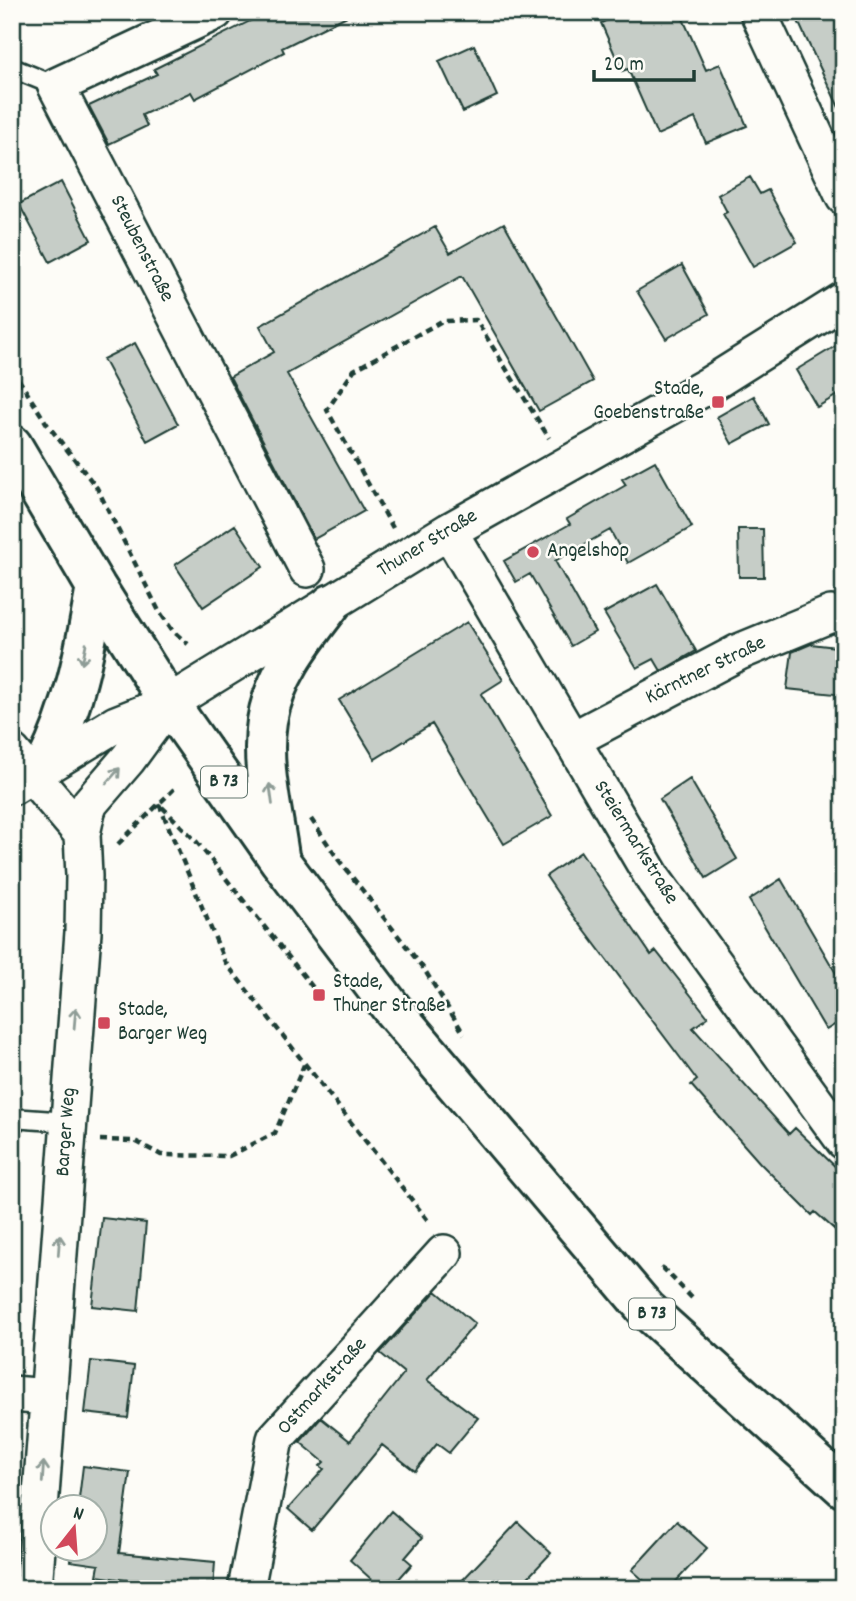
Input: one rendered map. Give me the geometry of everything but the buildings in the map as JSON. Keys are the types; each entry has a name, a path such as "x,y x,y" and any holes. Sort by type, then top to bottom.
{"main road":[{"name":"B 73","path":"12,445 169,703 280,861 392,1009 646,1309 844,1488"},
{"path":"25,769 62,734 76,692 96,587"},
{"path":"280,861 267,763 267,723 287,665 331,604"}],"street":[{"path":"56,86 215,12"},
{"path":"758,12 844,197"},
{"name":"Steubenstraße","path":"56,86 307,569"},
{"name":"Thuner Straße","path":"25,769 116,724 169,703 449,531 709,385 844,300"},
{"name":"Steiermarkstraße","path":"449,531 654,880 844,1141"},
{"name":"Kärntner Straße","path":"572,740 739,652 831,614 844,616"},
{"name":"Barger Weg","path":"34,1589 83,932 82,834 90,803 128,759 169,703"},
{"path":"25,769 82,834"},
{"name":"Ostmarkstraße","path":"246,1589 275,1439 444,1253"},
{"path":"12,1394 48,1397"}],"lane":[{"path":"12,68 56,86"},
{"path":"12,1118 68,1131"}],"path":[{"path":"409,556 327,410 354,370 442,321 476,320 566,466"},
{"path":"12,369 47,424 97,488 159,611 173,631 188,644"},
{"path":"84,876 173,789"},
{"path":"159,804 196,841 319,995"},
{"path":"159,804 225,962 431,1224 444,1253"},
{"path":"311,818 338,859 424,969 465,1036"},
{"path":"68,1131 135,1140 161,1155 229,1156 275,1133 304,1065"},
{"path":"657,1262 701,1307"}],"place":[{"name":"Stade, Goebenstraße","path":"718,402"},
{"name":"Angelshop","path":"533,552"},
{"name":"Stade, Thuner Straße","path":"319,995"},
{"name":"Stade, Barger Weg","path":"104,1023"}]}
